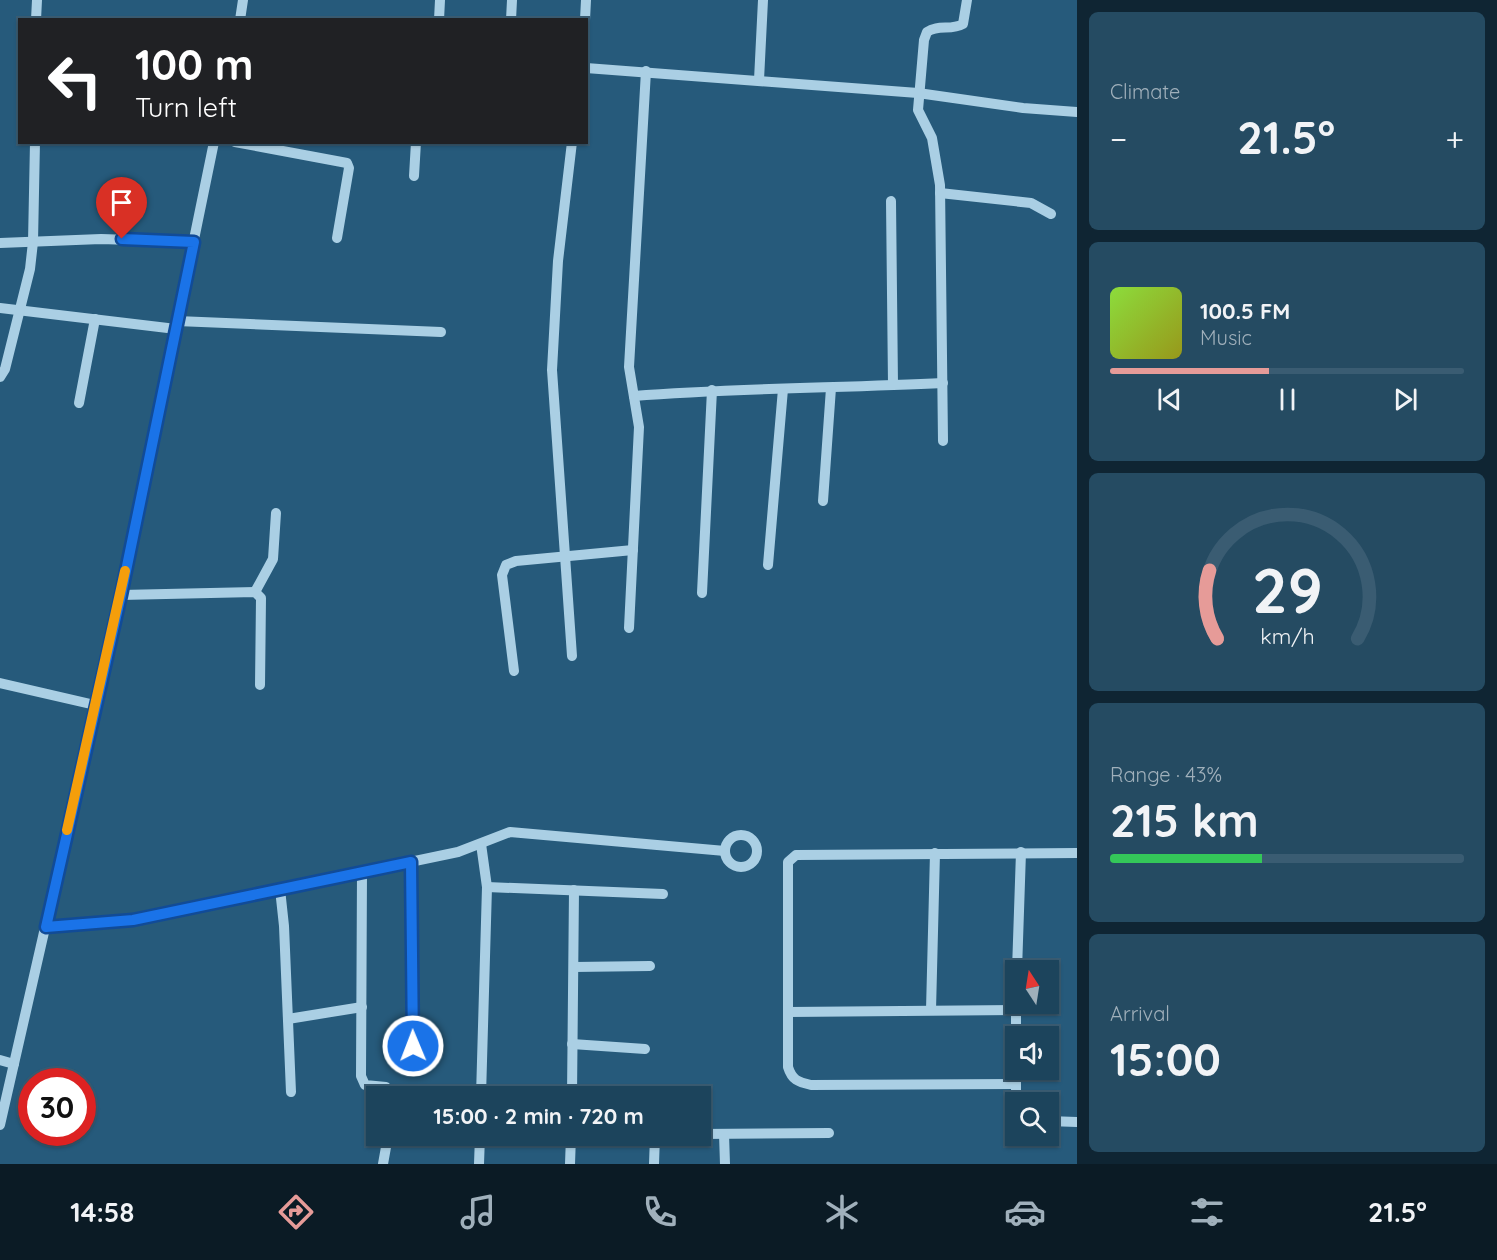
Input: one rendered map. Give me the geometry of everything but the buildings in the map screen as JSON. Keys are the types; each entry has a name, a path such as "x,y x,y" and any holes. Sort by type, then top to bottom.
{"street":[{"path":"36,18 37,0"},
{"path":"240,18 243,0"},
{"path":"439,18 440,0"},
{"path":"511,18 512,0"},
{"path":"585,18 586,0"},
{"path":"759,80 763,0"},
{"path":"943,441 940,192 932,138 920,117 918,93 927,32 932,28 957,27 963,24 967,0"},
{"path":"588,68 918,93 1023,108 1077,112"},
{"path":"629,628 639,427 629,367 646,71"},
{"path":"0,377 5,369 30,269 33,242 35,144"},
{"path":"0,1125 121,595 214,144"},
{"path":"246,144 347,163 349,168 337,238"},
{"path":"414,176 416,144"},
{"path":"572,144 558,261 552,370 563,556 572,656"},
{"path":"940,192 1031,203 1051,214"},
{"path":"891,201 892,385"},
{"path":"0,243 143,239 194,242"},
{"path":"0,308 95,319 177,325 441,332"},
{"path":"79,403 95,319"},
{"path":"634,396 712,390 831,388 942,382"},
{"path":"824,501 831,388"},
{"path":"768,565 783,389"},
{"path":"702,593 712,390"},
{"path":"255,592 273,559 276,513"},
{"path":"514,671 502,575 506,565 516,561 633,550"},
{"path":"121,595 255,592 261,598 260,685"},
{"path":"0,683 95,705"},
{"path":"46,927 133,920 411,862 481,844 510,832 725,851"},
{"path":"481,844 487,887 481,1086"},
{"path":"1017,960 1021,852"},
{"path":"1015,1084 811,1085 798,1082 790,1076 788,1067 787,867 791,858 1021,852 1077,853"},
{"path":"931,1010 934,854"},
{"path":"411,862 413,1046"},
{"path":"362,872 362,1082 369,1086"},
{"path":"487,887 663,894"},
{"path":"280,889 284,926 291,1092"},
{"path":"572,1086 574,890"},
{"path":"574,967 650,966"},
{"path":"288,1019 362,1007"},
{"path":"789,1012 1005,1007"},
{"path":"1015,1092 1016,1014"},
{"path":"572,1044 645,1049"},
{"path":"0,1060 14,1064"},
{"path":"1059,1121 1077,1122"},
{"path":"711,1134 829,1133"},
{"path":"724,1134 724,1164"},
{"path":"383,1164 386,1146"},
{"path":"479,1164 480,1146"},
{"path":"570,1164 571,1146"},
{"path":"654,1164 655,1146"}],"slow traffic":[{"path":"67,830 125,571"}],"route":[{"path":"122,239 194,242 121,595 46,927 133,920 411,862 413,1046"}]}
